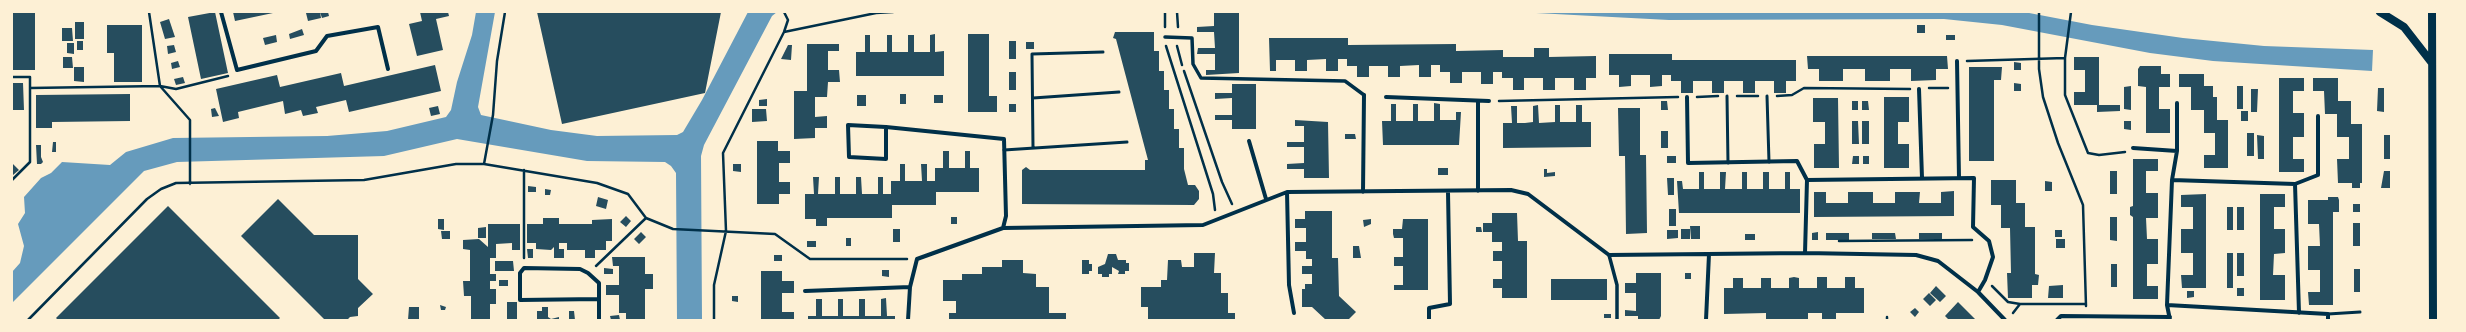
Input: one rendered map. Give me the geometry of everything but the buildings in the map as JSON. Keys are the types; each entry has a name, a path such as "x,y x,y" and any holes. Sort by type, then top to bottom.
{"main road":[{"path":"2380,12 2404,27 2432,63"},
{"path":"2432,12 2433,320"}],"street":[{"path":"221,12 237,70 316,51 328,36 378,26 388,69"},
{"path":"1165,37 1192,38 1193,64 1201,78 1345,81 1364,95 1363,192"},
{"path":"1956,61 1959,178"},
{"path":"1919,89 1922,178"},
{"path":"1386,97 1488,101"},
{"path":"1687,97 1688,163 1797,161 1807,180 1805,253"},
{"path":"1478,101 1478,191"},
{"path":"2057,320 2061,316 2086,315 2170,318 2168,305 2172,180 2177,150 2178,103"},
{"path":"2172,180 2296,184 2318,176 2318,116"},
{"path":"886,127 886,159 849,157 848,125 886,127 1004,139 1006,216 1003,228"},
{"path":"1249,141 1266,200"},
{"path":"2133,148 2177,150"},
{"path":"1807,180 1974,178 1973,227 1989,241 1993,257 1985,280 1978,292"},
{"path":"2296,184 2299,313"},
{"path":"908,320 910,287 917,259 1003,228 1203,225 1287,192 1448,192 1511,190 1528,194 1609,255 1805,253 1916,255 1938,261 1978,292 2005,320"},
{"path":"1287,192 1289,285 1294,313"},
{"path":"1429,320 1429,308 1450,304 1448,192"},
{"path":"1706,320 1709,254"},
{"path":"1609,255 1617,285 1617,320"},
{"path":"599,299 520,300 520,273 524,268 580,270 588,273 599,283 599,299 599,320"},
{"path":"805,292 910,287"},
{"path":"2168,305 2328,314 2328,320"}],"lane":[{"path":"1033,147 1032,54 1103,52"},
{"path":"1033,98 1119,92"},
{"path":"1727,96 1728,162"},
{"path":"1767,96 1769,162"},
{"path":"1004,150 1127,142"},
{"path":"2328,314 2360,312"}],"path":[{"path":"149,12 160,86 190,120 190,184"},
{"path":"484,164 493,115 497,61 505,12"},
{"path":"714,320 714,285 726,231 723,153 784,32 788,20 784,12"},
{"path":"784,32 876,12 893,12"},
{"path":"1165,12 1165,37 1169,61 1213,194 1217,220"},
{"path":"1177,12 1177,50 1200,120 1236,212"},
{"path":"2039,12 2039,70 2043,97 2058,143 2083,205 2086,315"},
{"path":"2071,12 2065,58 2065,96 2088,153 2123,153 2133,148"},
{"path":"1956,61 2065,58"},
{"path":"30,88 160,86 176,89 230,76 237,70"},
{"path":"12,77 30,78 30,162 12,180"},
{"path":"28,320 147,199 161,188 176,183 190,184 364,180 456,164 484,164 597,183 628,194 646,218 673,229 775,234 810,259 917,259"},
{"path":"524,170 524,268"},
{"path":"588,273 646,218"},
{"path":"1832,242 1989,241"},
{"path":"1985,280 2008,302 2020,304 2086,304"},
{"path":"2012,315 2020,304"}],"water":[{"path":"476,12 495,12 478,107 481,115 551,130 597,136 677,135 683,132 702,100 748,12 777,12 772,16 704,145 701,156 702,320 677,320 676,173 671,166 665,162 587,161 457,139 384,156 177,162 144,171 12,303 12,272 20,263 24,246 18,224 25,213 24,197 41,178 51,173 62,162 110,165 126,152 173,138 327,136 387,131 446,117 451,110 457,82 472,35"},
{"path":"1517,12 2024,12 2092,25 2183,38 2264,46 2373,50 2372,71 2213,61 2150,53 2002,25 1944,19 1669,20"}]}
